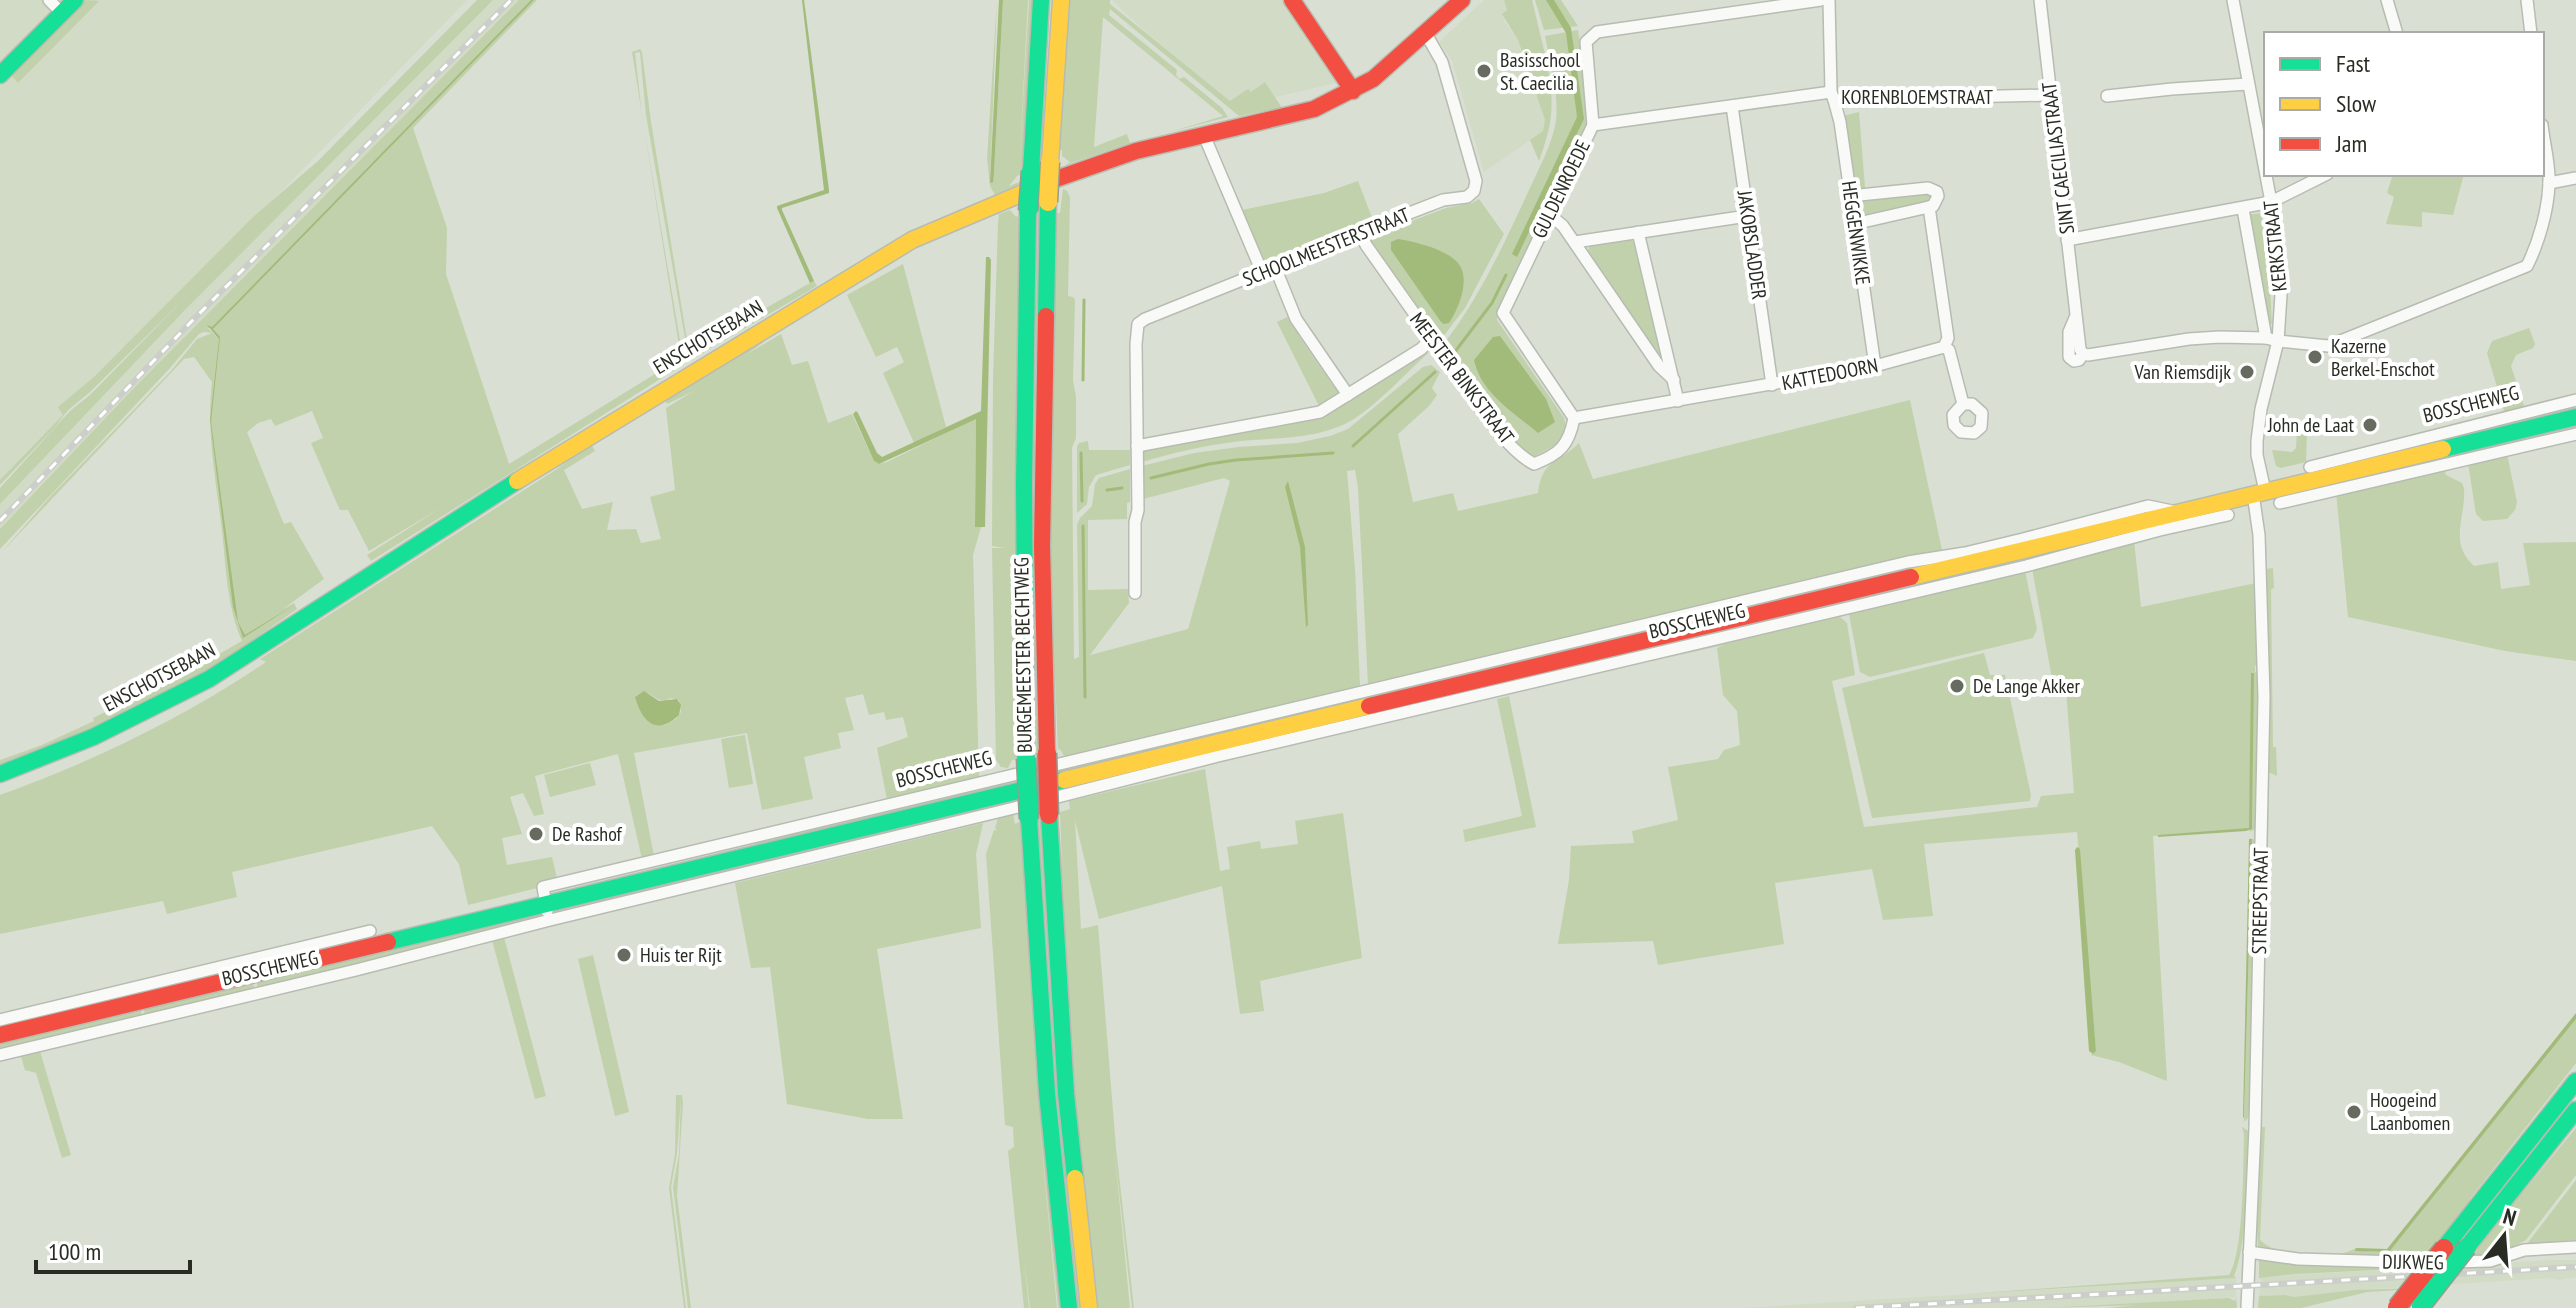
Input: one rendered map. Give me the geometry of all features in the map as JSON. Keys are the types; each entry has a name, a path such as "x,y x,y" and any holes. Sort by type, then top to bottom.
{"main road":[{"name":"BURGEMEESTER BECHTWEG","path":"1041,0 1028,211 1024,343 1026,758 1047,1093 1069,1308"},
{"name":"BURGEMEESTER BECHTWEG","path":"1061,0 1048,202 1042,546 1049,815 1066,1094 1089,1308"},
{"path":"1292,0 1353,91"},
{"name":"ENSCHOTSEBAAN","path":"0,774 93,737 209,679 527,475 912,240 1046,183 1136,151 1314,109 1353,91 1392,64 1462,0"},
{"path":"0,75 66,3"},
{"name":"BOSSCHEWEG","path":"0,1035 264,964 548,912 1374,705 1680,624 2025,558 2177,512 2576,417"},
{"path":"2397,1308 2576,1081"},
{"path":"2420,1307 2576,1110"}],"street":[{"path":"1731,0 1732,13"},
{"path":"1593,125 1586,42 1597,32 1821,0"},
{"name":"KORENBLOEMSTRAAT","path":"1829,0 1832,96 2050,95"},
{"name":"SINT CAECILIASTRAAT","path":"2040,0 2083,354 2189,339 2272,340"},
{"name":"KERKSTRAAT","path":"2233,0 2264,166"},
{"path":"2387,0 2396,32"},
{"path":"2527,0 2531,32"},
{"name":"SCHOOLMEESTERSTRAAT","path":"1137,446 1138,324 1360,232 1443,200 1467,197 1474,191 1476,181 1442,62 1426,34"},
{"path":"2107,96 2248,84"},
{"name":"GULDENROEDE","path":"1574,418 1503,313 1593,125 1832,96"},
{"name":"HEGGENWIKKE","path":"1832,96 1840,122 1875,366"},
{"name":"JAKOBSLADDER","path":"1732,106 1772,385"},
{"path":"1203,133 1262,272"},
{"path":"2272,340 2328,346 2527,266 2543,217 2549,183 2544,142"},
{"name":"KERKSTRAAT","path":"2259,492 2257,441 2282,279 2266,176"},
{"path":"2067,240 2271,202 2323,176"},
{"path":"2549,183 2576,178"},
{"path":"1850,196 1928,188 1937,192 1938,196 1936,204 1929,207 1854,224"},
{"path":"1929,207 1948,338 1944,347 1949,350 1963,404"},
{"name":"KERKSTRAAT","path":"2243,209 2272,340"},
{"path":"1549,214 1563,226 1659,366 1674,380"},
{"path":"1575,242 1747,216"},
{"name":"MEESTER BINKSTRAAT","path":"1360,232 1430,340 1505,439 1526,459 1534,464 1562,448 1569,439 1574,418"},
{"path":"1638,232 1678,401"},
{"path":"1275,267 1296,319 1348,395"},
{"path":"1135,593 1137,446 1313,414 1421,349 1430,340"},
{"name":"KATTEDOORN","path":"1574,418 1875,366 1944,347"},
{"name":"BOSSCHEWEG","path":"2280,503 2377,465 2576,400"},
{"name":"BOSSCHEWEG","path":"2310,467 2377,465 2576,434"},
{"name":"STREEPSTRAAT","path":"2247,1308 2255,1128 2264,697 2259,492"},
{"name":"BOSSCHEWEG","path":"1680,624 1908,562 1965,553 2148,506 2177,512"},
{"name":"BOSSCHEWEG","path":"1374,705 2228,515"},
{"name":"BOSSCHEWEG","path":"0,1055 356,970 548,912"},
{"name":"BOSSCHEWEG","path":"0,1020 264,964 370,931"},
{"name":"DIJKWEG","path":"2249,1252 2298,1259 2409,1264 2490,1261 2524,1250 2576,1247"}],"shaded area":[{"path":"0,0 467,0 0,481"},
{"path":"84,0 99,1 18,83 12,72"},
{"path":"477,0 493,0 183,312 0,504 0,488 70,411 90,395 184,299 68,410 0,485 0,480 63,415 58,407 95,376 252,218 318,161"},
{"path":"493,0 519,0 133,389 0,529 0,504 14,487"},
{"path":"519,0 531,0 208,328 219,339 213,329 537,0 413,128 447,228 446,274 509,464 681,358 644,125 684,364 371,561 367,555 442,507 369,551 348,510 340,510 311,443 323,438 312,411 275,426 271,419 258,423 247,432 281,517 284,524 291,522 324,579 283,609 294,603 297,609 217,665 84,731 0,764 0,760 94,721 93,718 242,641 230,601 215,475 210,419 212,382 194,357 184,359 0,554 49,498 171,371 197,339 212,333 199,334 0,549 0,529 133,389"},
{"path":"534,0 213,329 220,337 211,422 238,622 245,635 294,605 243,638 233,607 210,420 219,339 207,325 212,327"},
{"path":"802,0 829,193 782,210 814,281 810,283 777,208 824,190"},
{"path":"997,0 990,182 994,172 1003,0 1028,0 1019,169 1029,0 1035,0 1022,174 1009,186 1054,169 995,195 990,186 987,159"},
{"path":"999,0 1003,0 994,172 993,182 990,183"},
{"path":"1065,0 1110,0 1110,4 1230,101 1265,82 1282,108 1239,116 1110,9 1109,15 1177,70 1179,79 1184,77 1222,108 1228,117 1170,132 1223,116 1103,17 1094,147 1127,134 1130,143 1065,165 1070,162 1062,156 1062,150 1057,150"},
{"path":"1112,0 1284,0 1339,82 1233,107"},
{"path":"1484,0 1504,0 1507,10 1504,21 1518,40 1545,120 1543,131 1484,172 1452,60 1439,42"},
{"path":"1504,0 1532,0 1545,54 1525,60 1518,40 1502,14 1507,10"},
{"path":"1535,0 1561,0 1578,26 1544,30"},
{"path":"1546,0 1554,0 1571,28 1584,119 1517,257 1512,254 1577,117 1566,33"},
{"path":"1578,30 1590,115 1497,312 1497,320 1564,418 1567,430 1563,441 1535,456 1528,455 1514,442 1442,346 1490,271 1552,139 1556,100 1545,36"},
{"path":"640,49 689,352 810,283 814,281 817,286 689,361 646,115 640,52 635,53 642,113 632,52"},
{"path":"1546,57 1552,109 1539,161 1530,140 1543,131 1545,120 1526,64"},
{"path":"1859,112 1865,188 1854,189 1843,116"},
{"path":"2392,176 2463,176 2453,215 2422,212 2422,227 2386,224 2394,197 2387,193"},
{"path":"1358,181 1374,223 1265,261 1242,210 1324,193"},
{"path":"1063,189 1070,197 1068,296 1075,300 1073,380 1076,438 1072,448 1074,659 1079,657 1077,525 1092,506 1095,484 1099,478 1130,469 1130,502 1127,503 1127,519 1088,520 1088,590 1128,589 1129,603 1090,655 1188,629 1230,481 1224,478 1143,499 1142,466 1194,453 1297,443 1330,436 1348,429 1423,367 1431,365 1440,372 1432,388 1437,395 1398,434 1413,502 1453,493 1458,511 1538,493 1547,468 1579,443 1593,479 1910,400 1942,550 1368,685 1358,488 1355,470 1347,471 1360,687 1064,756 1058,750 1055,675 1056,739 1052,740 1050,504 1054,213 1060,213"},
{"path":"1932,193 1934,201 1861,218 1857,200"},
{"path":"1479,199 1504,234 1465,308 1439,342 1370,242 1370,237"},
{"path":"1042,205 1040,754 1034,755 1030,656 1035,208"},
{"path":"1010,210 1016,217 1021,214 1019,759 1012,760 1008,768 1001,767 996,760 992,548 1005,548 992,546 998,223 999,214"},
{"path":"2261,213 2268,251 2272,324 2266,323 2247,215"},
{"path":"1629,238 1637,245 1663,351 1661,354 1657,354 1587,254 1590,244"},
{"path":"1398,239 1438,250 1458,263 1464,285 1460,302 1449,323 1441,322 1391,250 1391,242"},
{"path":"986,257 991,260 985,527 975,527 976,419 879,464 874,461 853,414 858,413 877,453 882,457 981,411"},
{"path":"903,264 946,427 914,443 883,373 904,362 897,347 876,357 847,295"},
{"path":"1291,315 1301,333 1298,335 1334,387 1338,385 1340,393 1319,406 1277,322"},
{"path":"2529,328 2535,344 2533,348 2516,355 2511,366 2524,406 2514,411 2504,411 2487,353 2492,341"},
{"path":"780,330 747,354 781,334 792,365 808,361 828,423 852,414 874,461 879,464 976,418 975,527 981,527 973,555 979,777 887,800 877,748 908,737 903,717 886,720 884,712 869,715 863,694 845,698 854,730 838,733 841,748 804,757 813,799 762,810 747,733 634,753 654,856 642,859 618,754 535,776 544,814 534,816 523,793 510,797 522,834 502,838 507,865 552,857 557,878 537,888 468,905 459,864 432,826 232,872 237,897 167,914 163,901 0,934 0,795 103,753 236,682 266,662 260,659 557,469 591,444 595,451 564,470 582,509 613,502 607,530 636,529 641,543 661,539 650,497 675,490 666,408 694,391 667,404 664,398","holes":["647,693 660,700 679,700 681,712 665,725 635,697"]},
{"path":"1500,336 1546,399 1555,422 1538,433 1499,401 1478,372 1474,360 1493,337"},
{"path":"1424,350 1428,353 1383,396 1340,426 1310,435 1210,446 1142,462 1143,451 1147,448 1322,415"},
{"path":"2297,431 2307,432 2306,462 2281,468 2276,466 2272,450 2292,452 2296,448"},
{"path":"1088,441 1089,450 1130,450 1130,465 1096,475 1089,487 1087,504 1077,513 1077,447 1079,443"},
{"path":"2507,454 2517,502 2515,510 2507,519 2483,521 2476,514 2468,463"},
{"path":"2444,469 2446,475 2462,483 2464,488 2460,539 2466,557 2474,566 2498,562 2501,589 2530,585 2523,543 2576,542 2576,661 2505,651 2348,617 2336,492"},
{"path":"1288,481 1305,547 1306,627 1300,547 1285,487"},
{"path":"2134,540 2141,607 2256,583 2256,829 2249,832 2252,828 2253,673 2249,829 2153,836 2167,1081 2119,1062 2091,1055 2096,1051 2077,832 1924,844 1933,916 1883,920 1872,869 1775,883 1784,944 1658,965 1653,941 1558,944 1569,880 1571,846 1634,843 1632,831 1678,820 1668,767 1718,759 1724,750 1740,745 1737,711 1723,695 1717,648 1724,645 1648,662 2025,571 2037,629 2033,638 1870,677 1860,672 1849,614 1840,617 1847,623 1855,675 1832,681 1864,827 2037,807 2041,796 2074,793 2065,677 2052,679 2032,568"},
{"path":"2273,568 2273,747 2276,747 2277,776 2268,772 2266,569"},
{"path":"1984,653 1990,675 2005,675 2030,801 1872,818 1842,688"},
{"path":"2251,673 2254,673 2252,829 2158,837 2249,828"},
{"path":"644,691 659,701 677,699 681,705 679,715 663,725 651,723 642,713 635,697"},
{"path":"1509,696 1536,827 1465,842 1463,830 1522,816 1497,699"},
{"path":"1366,714 1060,793 1059,789 1040,796 1038,793 1017,798 1018,803 755,868 754,864 779,854"},
{"path":"1256,721 1215,737 780,842 754,844 754,839 1015,778 1017,783 1038,778 1038,774 1058,773 1057,768"},
{"path":"745,735 753,784 729,788 721,739"},
{"path":"590,763 596,785 550,797 544,775"},
{"path":"1205,769 1220,871 1230,869 1227,847 1260,841 1261,849 1298,844 1295,821 1343,813 1362,958 1260,981 1264,1011 1240,1014 1222,886 1099,919 1075,820 1081,929 1098,925 1116,1148 1134,1308 1114,1147 1130,1308 1095,1308 1082,1194 1055,824 1059,824 1062,866 1060,812 1070,809 1069,801"},
{"path":"1013,814 1015,824 1021,821 1064,1308 1058,1308 1039,1118 1057,1308 1030,1308 1024,1257 1029,1308 1024,1308 1008,1151 1014,1147 1013,1127 1005,1125 986,854 994,830 997,830 998,818"},
{"path":"1043,816 1083,1308 1075,1308 1060,1164 1037,817"},
{"path":"983,823 976,854 981,928 877,949 903,1119 868,1119 787,1104 770,967 751,968 735,883"},
{"path":"2249,838 2256,840 2249,1117 2244,1122 2252,840"},
{"path":"2249,839 2252,839 2244,1118 2243,1117"},
{"path":"2077,847 2080,849 2096,1051 2093,1054 2089,1051"},
{"path":"540,912 540,918 258,989 256,979"},
{"path":"504,937 546,1096 535,1099 492,940"},
{"path":"593,955 629,1112 615,1116 578,959"},
{"path":"253,980 254,989 145,1015 143,1006"},
{"path":"140,1007 142,1016 0,1050 0,1041"},
{"path":"2576,1013 2576,1019 2389,1252 2355,1251 2356,1248 2387,1249"},
{"path":"2576,1019 2576,1063 2470,1199 2472,1257 2576,1128 2576,1175 2526,1240 2487,1257 2405,1260 2366,1255 2296,1257 2258,1246 2259,1127 2265,1127 2260,1240 2279,1250 2306,1256 2334,1255 2356,1248 2388,1253"},
{"path":"39,1048 71,1155 62,1158 36,1073 25,1070 20,1053"},
{"path":"676,1095 682,1095 683,1103 677,1196 691,1308 688,1308 673,1187 679,1154 681,1096 677,1153 671,1187 686,1308 669,1188 675,1154"},
{"path":"2242,1127 2248,1131 2247,1185 2236,1278 1965,1294 2229,1275 2238,1248 2240,1229"},
{"path":"2576,1180 2576,1240 2526,1245"},
{"path":"2259,1258 2454,1266 2259,1278"},
{"path":"2576,1260 2576,1277 2356,1290 2294,1297 2259,1296 2261,1277"},
{"path":"2236,1278 2236,1297 2141,1305 1742,1308"},
{"path":"2447,1287 2367,1292 2301,1308 2258,1308 2259,1296 2294,1297 2355,1290"},
{"path":"2236,1297 2237,1308 2107,1308 2137,1305 2046,1308 2229,1298 2235,1301"}],"waterway":[{"path":"1454,353 1492,303 1506,275"},
{"path":"1083,380 1084,300"},
{"path":"1353,446 1435,372"},
{"path":"1081,453 1082,501"},
{"path":"1151,478 1236,460 1333,453"},
{"path":"1107,490 1122,488"},
{"path":"1083,526 1085,697"}],"railway":[{"path":"0,521 190,323 511,0"},
{"path":"1856,1308 2576,1267"}],"traffic: fast":[{"path":"0,75 75,0"},
{"path":"1031,171 1041,0"},
{"path":"1028,211 1031,171"},
{"path":"1046,316 1048,202"},
{"path":"1026,758 1024,484 1028,211"},
{"path":"2443,449 2576,417"},
{"path":"0,774 93,737 209,679 517,481"},
{"path":"1026,758 1029,819"},
{"path":"388,942 1064,780"},
{"path":"1049,815 1066,1094 1075,1178"},
{"path":"1029,819 1047,1093 1069,1308"},
{"path":"2444,1248 2576,1081"},
{"path":"2467,1247 2576,1110"},
{"path":"2421,1306 2467,1247"}],"traffic: slow":[{"path":"1050,162 1061,0"},
{"path":"1048,202 1050,162"},
{"path":"517,481 912,240 1056,179"},
{"path":"1911,577 2443,449"},
{"path":"1064,780 1369,706"},
{"path":"1075,1178 1089,1308"}],"traffic: jam":[{"path":"1292,0 1353,91"},
{"path":"1056,179 1136,151 1314,109 1373,79 1462,0"},
{"path":"1046,316 1042,546 1047,753"},
{"path":"1369,706 1911,577"},
{"path":"1047,753 1049,815"},
{"path":"0,1035 388,942"},
{"path":"2397,1307 2444,1248"}],"place":[{"name":"Basisschool St. Caecilia","path":"1484,71"},
{"name":"Kazerne Berkel-Enschot","path":"2315,357"},
{"name":"Van Riemsdijk","path":"2247,372"},
{"name":"John de Laat","path":"2370,425"},
{"name":"De Lange Akker","path":"1957,686"},
{"name":"De Rashof","path":"536,834"},
{"name":"Huis ter Rijt","path":"624,955"},
{"name":"Hoogeind Laanbomen","path":"2354,1112"}]}
